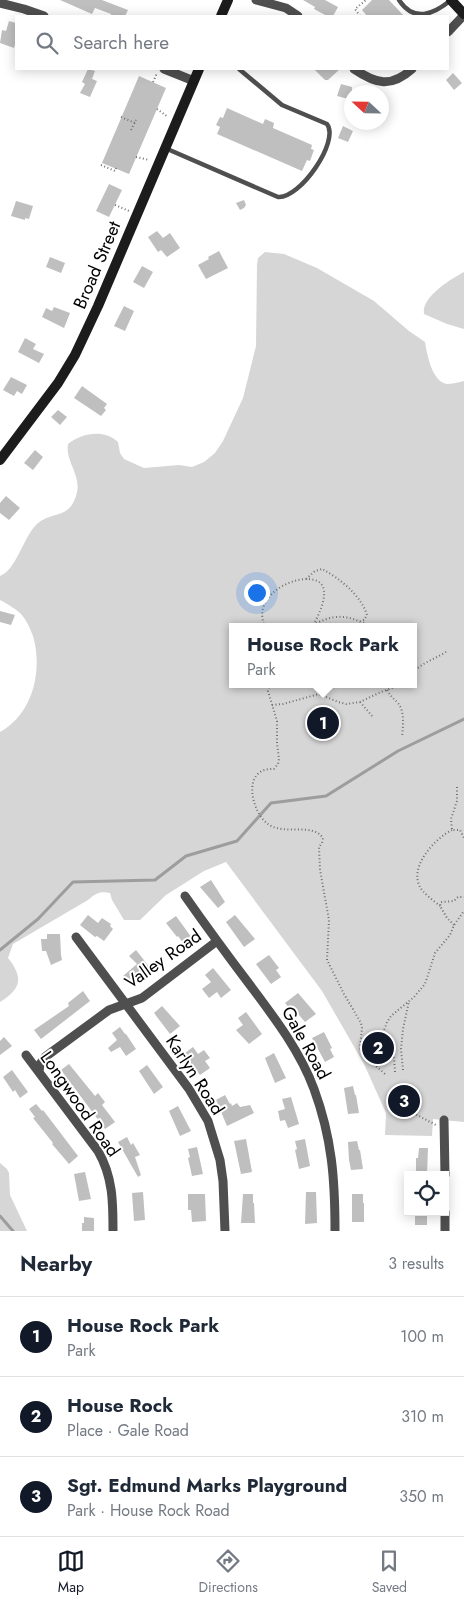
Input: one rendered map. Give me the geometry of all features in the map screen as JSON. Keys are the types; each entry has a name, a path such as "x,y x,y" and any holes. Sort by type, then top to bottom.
{"main road":[{"path":"221,15 228,0"},
{"path":"451,0 464,14"},
{"name":"Broad Street","path":"0,460 68,369 90,325 199,70"}],"street":[{"path":"256,0 286,8 296,15"},
{"path":"0,3 41,15"},
{"path":"449,31 464,14"},
{"path":"166,70 194,82"},
{"path":"356,70 367,77 386,82 402,77 411,70"},
{"name":"Gale Road","path":"185,896 293,1046 313,1087 320,1108 332,1161 335,1231"},
{"name":"Valley Road","path":"76,937 126,1003"},
{"name":"Valley Road","path":"39,1072 40,1064 45,1057 109,1010 142,998 217,941"},
{"name":"Karlyn Road","path":"126,1003 189,1089 208,1121 220,1160 224,1190 224,1231"},
{"name":"Longwood Road","path":"26,1055 104,1161 112,1191 113,1231"},
{"path":"444,1120 445,1171"},
{"path":"445,1216 445,1231"}],"lane":[{"path":"399,0 408,10 423,14 439,10 451,0"},
{"path":"165,148 278,197 286,197 291,194 309,178 329,140 330,129 326,124 282,105 241,70"}],"path":[{"path":"359,15 355,9 366,0"},
{"path":"153,82 158,70"},
{"path":"157,109 177,121"},
{"path":"121,117 135,121 131,130"},
{"path":"136,157 148,159 158,164"},
{"path":"101,166 115,171 116,168"},
{"path":"115,204 136,215"},
{"path":"306,579 314,571 322,569 339,580 365,608 367,615 364,620 360,621"},
{"path":"264,623 262,617 264,607 268,598 275,590 284,584 313,579 320,582 324,588 323,598 314,623"},
{"path":"316,623 345,616 363,623"},
{"path":"417,668 447,651"},
{"path":"269,688 276,721 279,759 274,769 265,769 258,773 254,779 252,797 258,812 268,824 280,830 312,831 320,834 323,838 319,848 320,870 328,920 327,960 344,994 362,1023 360,1048 369,1060 385,1074"},
{"path":"272,705 284,704 318,694 346,704 360,702 392,688"},
{"path":"387,690 401,709 403,718 402,737"},
{"path":"360,702 373,717"},
{"path":"452,830 451,819 456,801 457,787"},
{"path":"454,925 440,906 420,888 417,879 421,861 427,850 441,836 452,830 460,830 464,838"},
{"path":"440,906 441,902 464,897"},
{"path":"395,1072 394,1058 383,1039 386,1022 425,984 435,952 450,935 454,925 464,911"},
{"path":"403,1070 401,1049 409,1001"},
{"path":"413,1113 444,1130"}],"shaded area":[{"path":"265,252 284,254 317,268 374,301 425,342 431,367 442,382 447,384 464,381 464,1122 433,1119 432,1136 385,1135 386,1113 364,1064 322,991 226,862 204,871 166,895 140,920 124,920 110,893 101,892 13,944 8,958 16,971 18,983 16,988 0,1002 0,732 11,724 28,703 36,677 37,663 33,636 26,621 20,613 0,600 0,576 11,567 35,526 41,521 70,508 74,501 78,486 69,456 68,444 74,440 86,435 106,435 118,442 120,453 124,459 144,468 179,465 192,467 204,462 215,453 223,441 243,398 256,346 258,258"},
{"path":"464,272 464,329 424,314 424,308 432,295"},
{"path":"0,1163 9,1173 10,1195 27,1231 0,1231"}],"building":[{"path":"60,0 102,0 128,10 126,15 111,15 95,8 92,14"},
{"path":"303,0 325,0 338,7 334,15 325,15 314,9 315,7"},
{"path":"372,0 389,0 403,15 366,15 362,10"},
{"path":"9,21 15,23 14,48 0,43 2,30 6,31"},
{"path":"88,70 95,71 92,79 97,81 90,97 80,93 85,84 82,82"},
{"path":"315,70 339,70 328,80 325,80"},
{"path":"453,73 462,83 454,90 446,80"},
{"path":"139,76 166,88 129,174 102,163"},
{"path":"341,84 345,85 344,98 337,96"},
{"path":"227,108 263,124 265,119 274,123 273,128 312,145 311,149 314,150 310,161 307,160 302,171 217,134 220,127 216,125 220,117 223,118"},
{"path":"343,126 344,130 353,131 348,142 338,138"},
{"path":"109,184 122,190 109,217 96,211"},
{"path":"244,200 246,205 240,210 236,203"},
{"path":"16,201 33,206 29,219 25,218 25,220 11,216"},
{"path":"157,231 163,238 170,233 180,248 167,257 161,250 158,252 148,237"},
{"path":"219,251 228,268 206,279 198,265"},
{"path":"50,257 65,263 61,273 46,267"},
{"path":"142,266 153,272 144,288 133,282"},
{"path":"124,306 134,311 125,331 114,326"},
{"path":"54,307 70,313 64,328 42,317 46,308 52,311"},
{"path":"25,338 36,344 33,349 44,354 39,363 18,352"},
{"path":"11,377 27,385 22,394 17,391 14,396 3,390"},
{"path":"82,386 107,404 104,408 106,410 101,416 74,398"},
{"path":"58,410 67,417 60,425 51,417"},
{"path":"35,450 43,457 33,470 24,463"},
{"path":"6,496 20,508 9,520 0,513 0,503"},
{"path":"0,611 15,615 11,625 0,622"},
{"path":"211,880 225,902 218,908 200,887"},
{"path":"88,915 98,923 102,918 111,924 110,926 113,929 104,941 97,936 95,937 80,925"},
{"path":"235,915 255,939 244,947 226,922"},
{"path":"176,916 192,938 184,944 166,923"},
{"path":"47,934 60,934 62,960 51,965 46,951 42,951 41,939 47,939"},
{"path":"136,950 151,969 129,984 123,976 137,964 129,956"},
{"path":"269,955 279,968 276,970 281,977 271,984 256,964"},
{"path":"213,968 231,990 221,998 217,992 209,998 202,989 211,982 205,975"},
{"path":"83,991 90,1001 41,1039 34,1030 69,1006 68,1003"},
{"path":"298,993 316,1014 305,1022 293,1008 291,1010 285,1003"},
{"path":"162,1006 180,1026 170,1034 154,1013"},
{"path":"246,1012 262,1034 249,1044 236,1030 243,1025 238,1018"},
{"path":"120,1027 136,1049 126,1056 120,1047 111,1052 108,1048 117,1040 112,1033"},
{"path":"324,1032 334,1057 325,1062 312,1038"},
{"path":"4,1037 12,1046 0,1055 0,1041"},
{"path":"193,1047 198,1054 204,1050 210,1058 205,1061 210,1068 200,1075 185,1053"},
{"path":"274,1053 286,1078 275,1083 265,1058"},
{"path":"69,1064 95,1096 98,1093 105,1102 102,1105 115,1122 105,1129 61,1070"},
{"path":"147,1065 163,1087 154,1094 139,1071"},
{"path":"12,1070 28,1092 20,1098 15,1090 13,1092 3,1077"},
{"path":"353,1086 359,1113 348,1114 344,1088"},
{"path":"225,1095 232,1106 237,1103 240,1107 250,1105 254,1113 227,1126 216,1100"},
{"path":"291,1097 299,1124 288,1128 285,1120 280,1121 278,1111 285,1109 282,1099"},
{"path":"36,1104 43,1110 78,1156 69,1164 33,1118 35,1117 29,1109"},
{"path":"178,1106 191,1131 180,1136 169,1111"},
{"path":"127,1137 140,1155 135,1157 141,1175 138,1177 118,1142"},
{"path":"246,1139 252,1172 241,1174 234,1141"},
{"path":"305,1139 310,1166 299,1169 295,1141"},
{"path":"357,1141 363,1169 351,1170 348,1142"},
{"path":"197,1147 203,1174 192,1176 188,1149"},
{"path":"419,1148 428,1148 427,1171 416,1171 416,1158 418,1158"},
{"path":"85,1172 91,1199 79,1201 74,1174"},
{"path":"143,1192 145,1220 134,1221 132,1193"},
{"path":"306,1192 316,1192 317,1223 305,1224"},
{"path":"188,1194 205,1194 206,1221 192,1222 191,1210 188,1210"},
{"path":"243,1194 253,1194 255,1223 241,1223"},
{"path":"352,1194 363,1194 364,1222 352,1222"},
{"path":"415,1216 427,1216 427,1225 415,1225"},
{"path":"84,1217 94,1218 94,1231 82,1231"}],"waterway":[{"path":"0,950 38,919 73,882 155,880 186,856 237,841 271,803 326,796 398,751 464,719"},
{"path":"0,1216 13,1231"}],"place":[{"name":"House Rock Park","path":"323,723"},
{"name":"House Rock","path":"378,1048"},
{"name":"Sgt. Edmund Marks Playground","path":"404,1101"}]}
